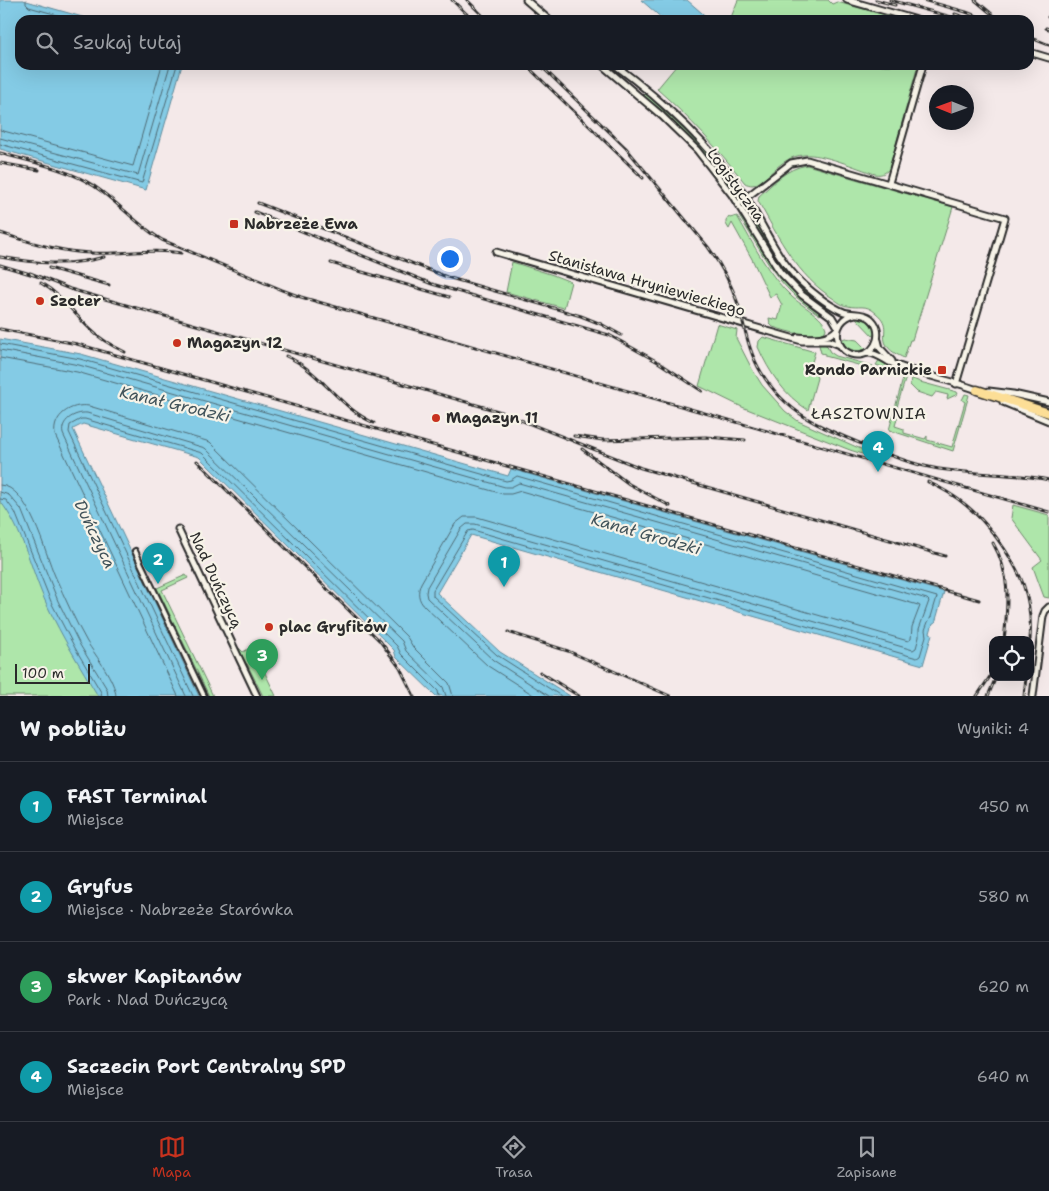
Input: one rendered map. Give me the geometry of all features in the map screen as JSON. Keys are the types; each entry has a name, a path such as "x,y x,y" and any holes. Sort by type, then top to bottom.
{"main road":[{"path":"976,390 1049,413"}],"street":[{"path":"526,0 543,15"},
{"path":"847,0 900,15"},
{"path":"1034,54 1049,58"},
{"name":"Logistyczna","path":"608,70 647,103 686,140 738,204 780,272 805,298 833,317 838,329"},
{"name":"Logistyczna","path":"621,70 671,111 721,164 746,198 779,255 796,276 823,299 844,312 855,314"},
{"path":"889,183 922,70"},
{"path":"738,204 785,167 802,160 811,160 1005,218 956,384"},
{"name":"Stanisława Hryniewieckiego","path":"496,252 806,342 831,341 841,346"},
{"path":"899,366 880,348 877,328 872,319 863,314 855,314 844,318 838,329 837,337 846,352 852,354 875,354 899,366 912,372 976,390 1049,421"},
{"name":"Stanisława Hryniewieckiego","path":"790,337 813,338 826,336 838,329"},
{"path":"866,353 874,347 878,338"},
{"path":"976,390 1013,394 1049,402"},
{"name":"Nad Duńczycą","path":"178,529 257,696"},
{"path":"135,552 185,663 204,696"},
{"path":"1033,696 1043,616 1048,607"}],"green space":[{"path":"738,0 828,0 832,4 837,2 886,15 732,15"},
{"path":"673,70 917,70 889,169 886,172 875,174 820,156 804,155 787,160 763,180 752,185 745,183 703,134 657,89"},
{"path":"645,93 699,144 734,186 738,194 728,186 693,143 642,96"},
{"path":"807,165 953,207 912,340 910,340 904,358 887,346 881,317 869,308 842,305 809,279 790,255 758,201 759,196 781,177 792,170"},
{"path":"747,207 777,258 789,274 810,294 826,305 825,308 789,278 747,214"},
{"path":"729,216 730,218 737,216 776,279 792,297 821,320 826,329 824,333 798,334 773,327 770,324 769,318 778,320 782,305 776,294 770,297 732,223 729,229 726,224"},
{"path":"739,216 744,220 768,260 785,283 820,315 792,293 782,282"},
{"path":"512,262 571,282 564,308 506,292"},
{"path":"856,318 870,323 874,337"},
{"path":"717,324 737,330 736,338 752,369 762,385 785,411 798,421 879,457 878,459 850,450 742,407 699,386"},
{"path":"763,337 815,352 812,362 817,378 808,410 785,390 772,374 758,347 759,341"},
{"path":"845,338 857,340 866,349 855,351 849,348 841,340"},
{"path":"820,343 825,343 830,352 836,356 873,366 873,369 825,356 825,354 821,353"},
{"path":"880,359 904,372 905,374 876,365"},
{"path":"904,375 906,377 896,410 898,415 895,426 904,429 904,433 925,439 927,436 927,440 952,447 965,402 962,400 965,394 969,395 953,451 889,430"},
{"path":"911,378 957,392 958,394 947,399 948,395 936,392 932,397 917,392 910,385"},
{"path":"0,493 110,696 0,696"},
{"path":"1013,505 1049,515 1049,598 1044,597 1033,567 1042,560 1011,518"},
{"path":"186,575 188,578 162,590 213,696 209,696 157,588"},
{"path":"239,648 243,652 250,648 254,650 276,696 263,696 237,649"}],"water":[{"path":"0,0 23,0 76,15 15,15 15,70 181,70 146,190 0,149"},
{"path":"641,0 687,0 704,15 658,15"},
{"path":"0,339 81,354 508,476 511,469 944,592 935,623 933,623 930,633 932,634 923,665 471,535 437,593 500,652 570,696 436,696 396,657 394,650 199,457 83,424 73,429 199,696 98,696 53,617 41,592 21,538 0,501"}],"railway":[{"path":"452,0 468,15"},
{"path":"467,0 482,15"},
{"path":"876,0 895,5"},
{"path":"890,0 944,15"},
{"path":"923,0 974,15"},
{"path":"975,0 993,15"},
{"path":"1034,39 1049,45"},
{"path":"531,70 643,178"},
{"path":"545,70 626,148 708,247 732,289 750,347 761,372 771,387 795,410 836,433 917,464 960,472 1024,476 1049,480"},
{"path":"0,153 48,166 83,180 103,192 162,240 301,297 1049,512"},
{"path":"0,163 39,170"},
{"path":"258,203 447,277 581,316 621,335"},
{"path":"255,212 432,284 609,335 658,362 702,391"},
{"path":"0,233 68,251 102,253 158,251 181,253"},
{"path":"0,257 52,263 78,262 104,257"},
{"path":"331,263 449,297"},
{"path":"0,265 37,276"},
{"path":"49,268 109,285"},
{"path":"30,273 70,289 498,411 641,468 945,556"},
{"path":"41,283 61,299 98,336 125,352"},
{"path":"0,329 77,344 979,600"},
{"path":"286,356 310,371 350,408 374,423"},
{"path":"574,436 603,440 706,437 745,440"},
{"path":"582,449 629,484 670,506"},
{"path":"197,461 380,641 400,668 414,696"},
{"path":"928,482 948,493 974,512 1005,549 1024,585 1029,611 1030,636"},
{"path":"993,543 1003,566 1007,590 1004,636"},
{"path":"508,632 568,651 670,696"},
{"path":"540,672 579,696"},
{"path":"977,696 989,678"},
{"path":"988,696 994,681"},
{"path":"1024,696 1026,681"}],"place":[{"name":"Nabrzeże Ewa","path":"234,224"},
{"name":"Szoter","path":"40,301"},
{"name":"Magazyn 12","path":"177,343"},
{"name":"Rondo Parnickie","path":"942,370"},
{"name":"Magazyn 11","path":"436,418"},
{"name":"Szczecin Port Centralny SPD","path":"878,472"},
{"name":"Gryfus","path":"158,584"},
{"name":"FAST Terminal","path":"504,587"},
{"name":"plac Gryfitów","path":"269,627"},
{"name":"skwer Kapitanów","path":"262,680"}],"district":[{"name":"ŁASZTOWNIA","path":"869,413"}],"water label":[{"name":"Kanał Grodzki","path":"175,404"},
{"name":"Duńczyca","path":"95,534"},
{"name":"Kanał Grodzki","path":"646,534"}]}
